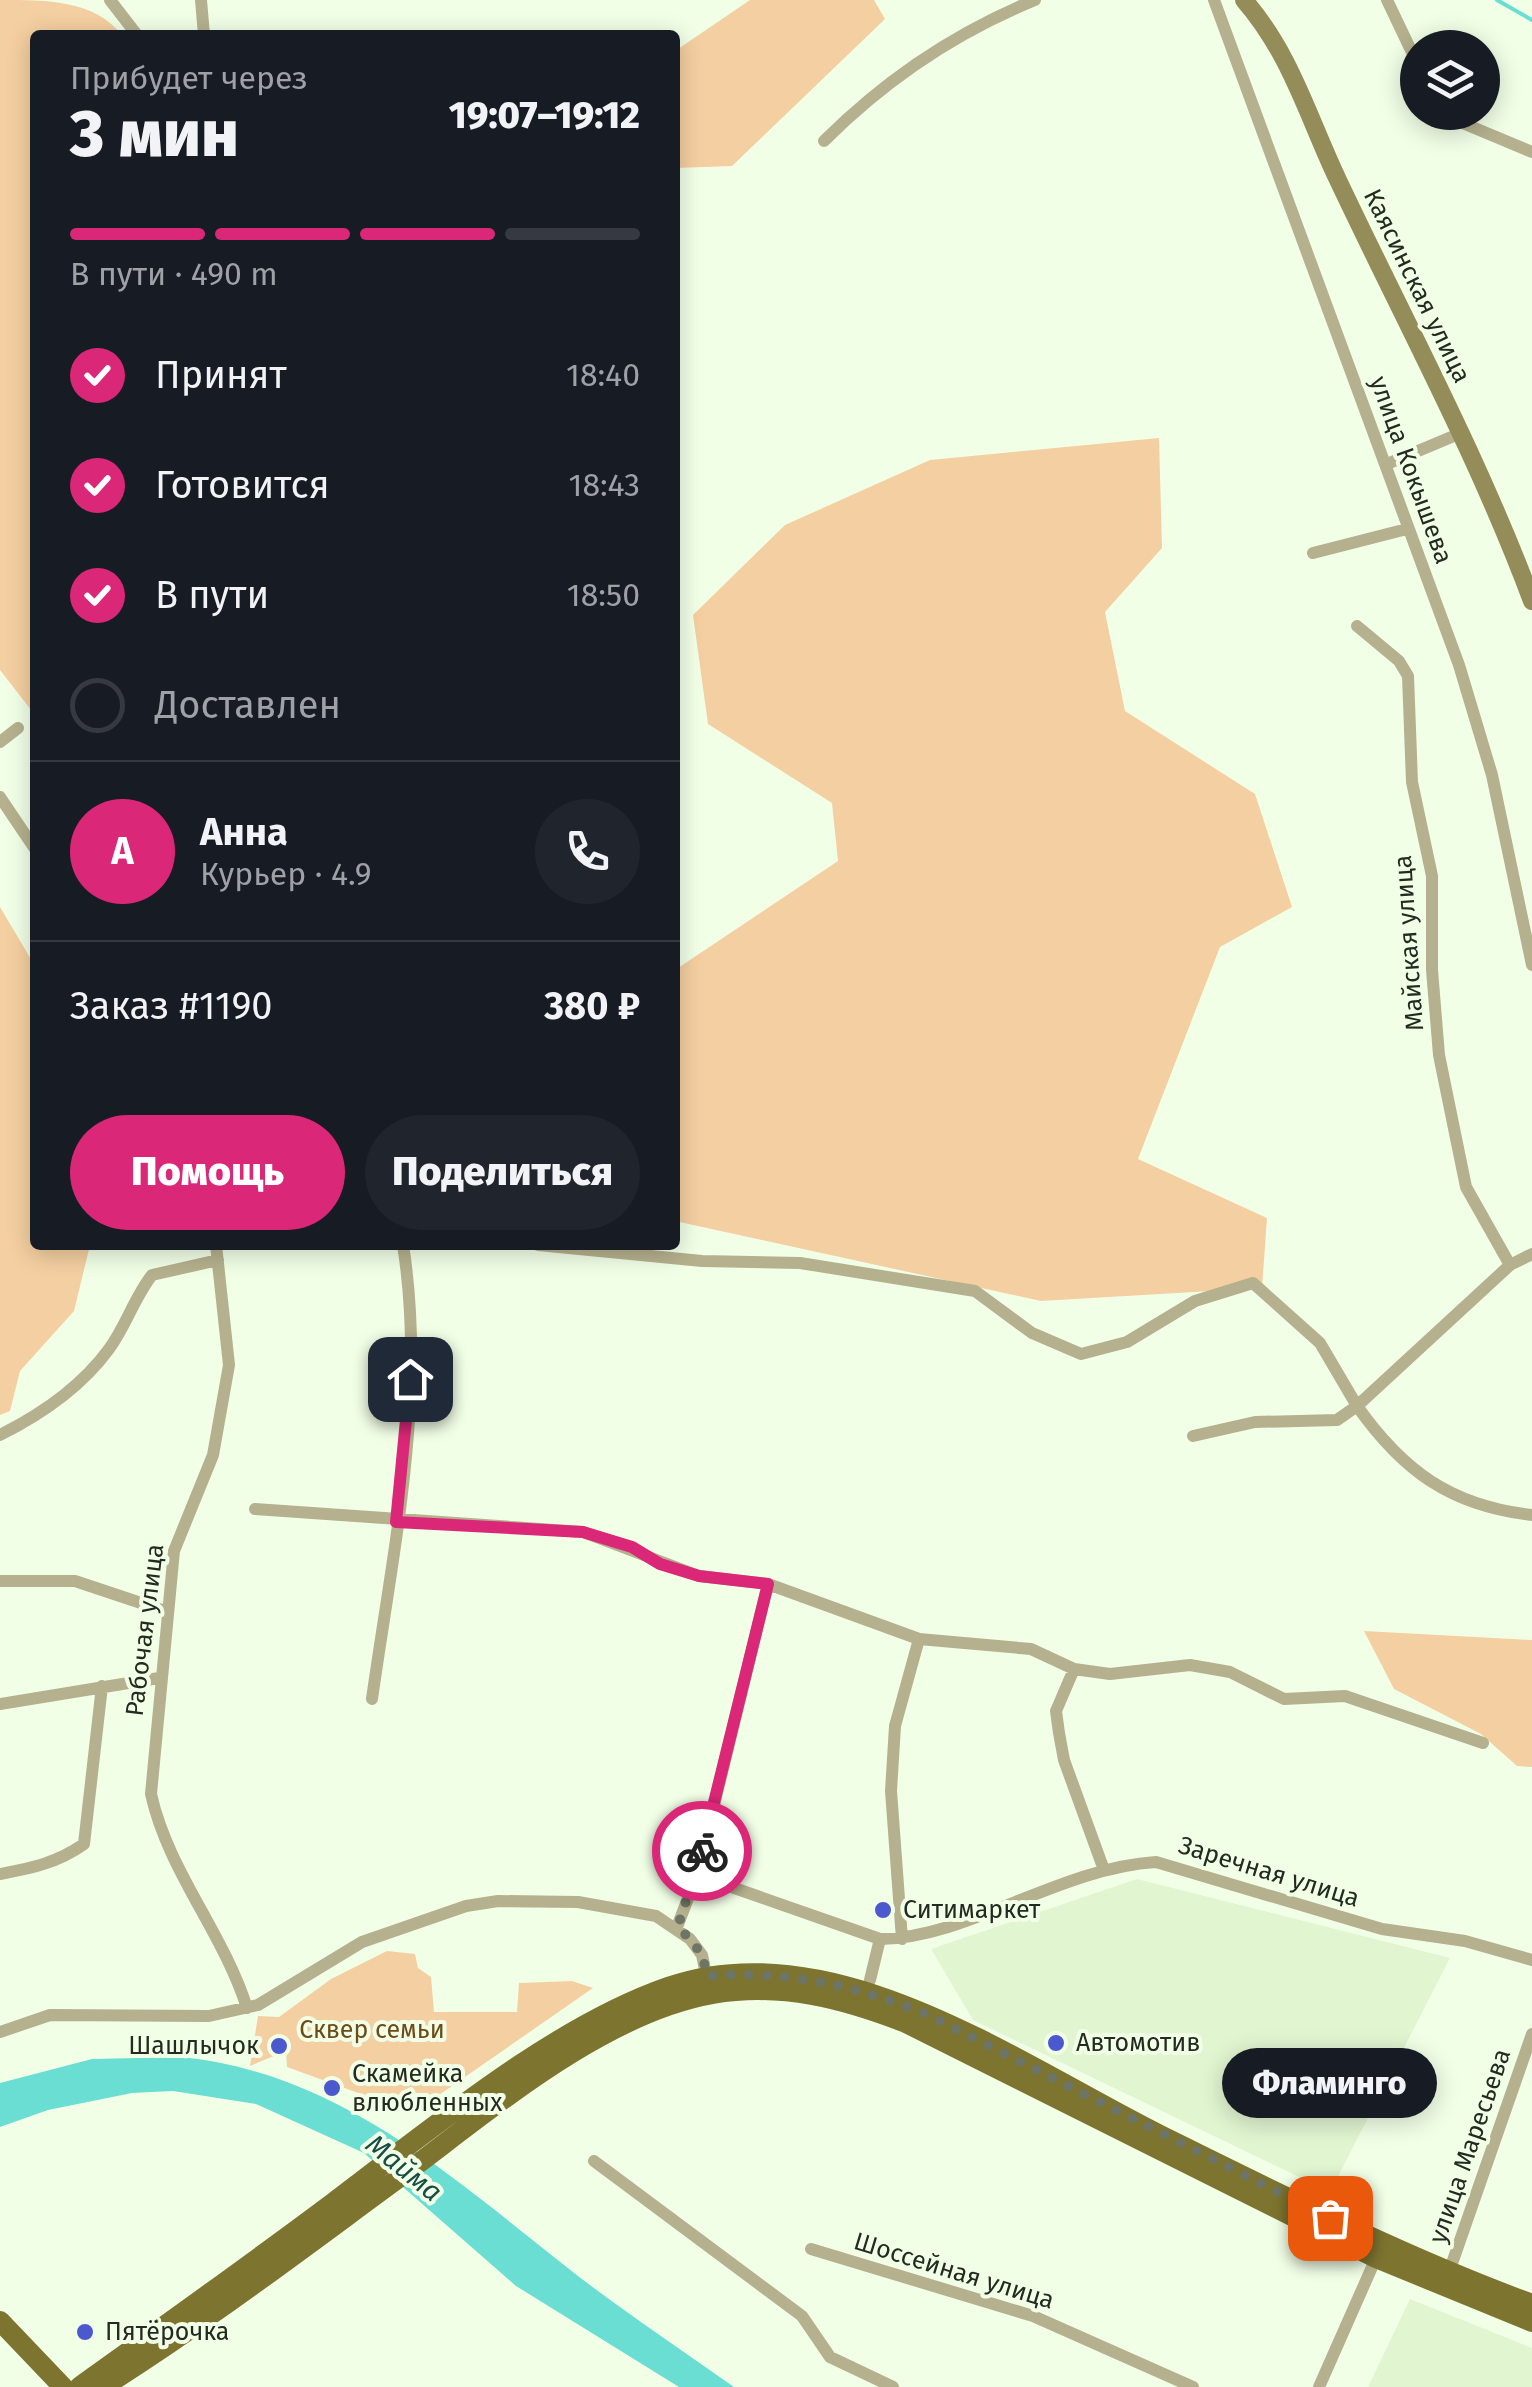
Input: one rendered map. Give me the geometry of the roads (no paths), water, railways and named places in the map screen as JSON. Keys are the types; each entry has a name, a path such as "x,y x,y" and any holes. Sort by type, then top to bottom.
{"main road":[{"path":"708,1985 758,1973 798,1976 880,1996 926,2014 1347,2227 1532,2304"},
{"path":"103,2387 583,2029 665,1988 708,1985 800,1992 860,2005 906,2023 1376,2258 1532,2322"},
{"path":"78,2387 337,2212"},
{"path":"0,2321 63,2387"},
{"path":"0,2330 53,2387"}],"street":[{"path":"110,0 133,30"},
{"path":"201,0 204,30"},
{"path":"824,142 872,93 945,43 1032,0"},
{"name":"улица Кокышева","path":"1214,0 1460,665 1492,775 1532,965"},
{"name":"Каясинская улица","path":"1244,0 1290,64 1336,177 1461,433 1532,601"},
{"path":"1386,0 1401,30"},
{"path":"1479,130 1532,152"},
{"path":"1387,464 1461,433"},
{"path":"1313,553 1407,529"},
{"name":"Майская улица","path":"1357,626 1398,661 1408,676 1412,782 1432,876 1432,970 1439,1056 1466,1187 1510,1265"},
{"path":"0,742 18,728"},
{"path":"0,798 30,842"},
{"name":"Рабочая улица","path":"217,1250 228,1366 213,1455 174,1551 151,1794 159,1831 236,1972 247,2008"},
{"path":"372,1699 406,1458 412,1340 403,1250"},
{"path":"589,1250 702,1261 800,1263 975,1291 1032,1333 1081,1354 1127,1342 1195,1301 1253,1284 1320,1343 1357,1406 1404,1466 1466,1501 1532,1515"},
{"path":"1193,1436 1254,1422 1338,1420 1510,1265 1532,1254"},
{"path":"0,1436 80,1381 109,1350 152,1275 218,1260"},
{"path":"255,1509 396,1522 583,1532 632,1547 660,1564 699,1576 768,1584 920,1638 1031,1649 1074,1670 1110,1674 1190,1665 1230,1672 1284,1700 1344,1696 1483,1743"},
{"path":"0,1582 75,1581 168,1612"},
{"path":"678,1926 697,1875 768,1584"},
{"path":"902,1939 890,1791 895,1726 920,1638"},
{"path":"1074,1670 1056,1711 1058,1732 1064,1760 1104,1870"},
{"path":"0,1704 160,1678"},
{"path":"0,1874 40,1867 84,1844 102,1686"},
{"name":"Заречная улица","path":"697,1875 880,1939 902,1939 1104,1870 1156,1862 1382,1929 1465,1940 1532,1960"},
{"path":"0,2032 50,2015 209,2016 247,2008 300,1982 362,1942 482,1902 618,1907 678,1926 702,1954 708,1985"},
{"path":"870,1980 880,1939"},
{"name":"улица Маресьева","path":"1449,2272 1532,2034"},
{"path":"594,2161 802,2316 820,2348 830,2357 893,2387"},
{"name":"Шоссейная улица","path":"810,2250 1033,2316 1193,2387"},
{"path":"1317,2386 1376,2258"}],"water":[{"name":"Майма","path":"182,2057 240,2067 295,2085 395,2137 597,2290 734,2387 679,2387 516,2286 364,2153 256,2104 173,2091 132,2093 48,2110 0,2127 0,2083 92,2059"}],"waterway":[{"path":"1497,0 1532,20"}],"place":[{"name":"Ситимаркет","path":"883,1910"},
{"name":"Автомотив","path":"1056,2043"},
{"name":"Шашлычок","path":"279,2046"},
{"name":"Скамейка влюбленных","path":"332,2088"},
{"name":"Фламинго","path":"1330,2218"},
{"name":"Пятёрочка","path":"85,2332"}],"park label":[{"name":"Сквер семьи","path":"372,2030"}]}
